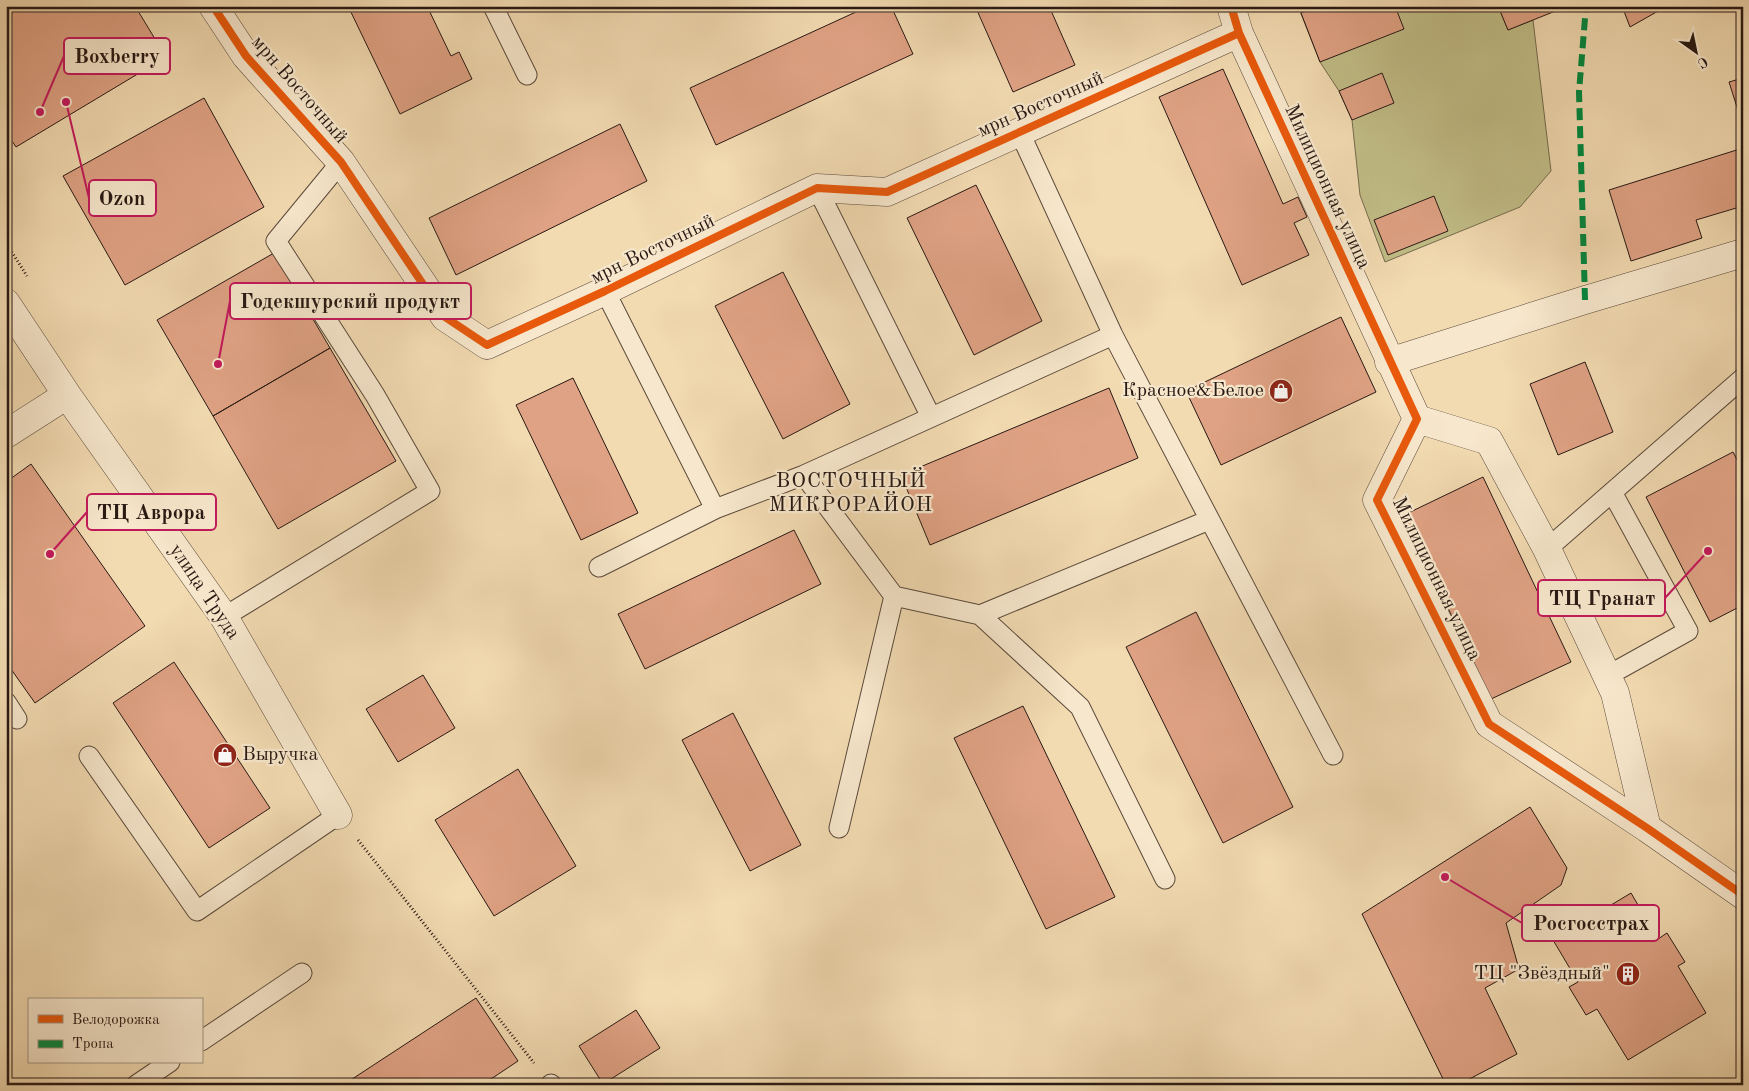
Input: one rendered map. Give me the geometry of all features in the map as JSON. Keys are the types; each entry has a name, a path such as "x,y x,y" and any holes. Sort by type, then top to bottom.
{"street":[{"name":"мрн Восточный","path":"213,6 246,56 341,162 445,317 486,345 606,291 817,188 887,192 1238,33"},
{"name":"Милиционная улица","path":"1231,6 1238,33 1416,419 1377,500 1489,724 1648,828 1743,895"},
{"path":"1389,362 1585,300 1743,253"},
{"name":"улица Труда","path":"6,303 67,395 224,617 338,815"},
{"path":"6,434 67,395"},
{"path":"1416,419 1489,441 1547,549 1615,693 1648,828"}],"lane":[{"path":"493,6 527,75"},
{"path":"1020,133 1113,335 1333,755"},
{"path":"224,617 430,491 375,395 276,240 341,162"},
{"path":"817,188 931,418"},
{"path":"606,291 715,509"},
{"path":"599,567 715,509 804,475 1113,335"},
{"path":"1547,549 1743,378"},
{"path":"804,475 894,596 980,615 1080,707 1165,879"},
{"path":"1607,676 1688,631 1612,492"},
{"path":"980,615 1209,520"},
{"path":"839,828 894,596"},
{"path":"6,702 17,719"},
{"path":"89,756 197,911 338,815"},
{"path":"202,1040 302,973"},
{"path":"136,1085 167,1064"}],"path":[{"path":"338,815 551,1085"}],"shaded area":[{"path":"1298,6 1498,6 1508,30 1533,20 1551,171 1520,207 1385,262 1360,195 1352,120 1339,91 1320,62"}],"building":[{"path":"6,6 135,6 166,57 16,147 6,132"},
{"path":"348,6 427,6 451,56 459,52 472,79 400,114"},
{"path":"869,6 891,6 913,54 716,145 690,88"},
{"path":"979,6 1049,6 1075,65 1013,92 976,8"},
{"path":"1319,6 1395,6 1404,29 1320,62 1301,13"},
{"path":"1498,6 1563,6 1563,8 1508,30"},
{"path":"1622,6 1667,6 1630,27"},
{"path":"1223,69 1283,204 1298,197 1307,217 1294,223 1309,255 1242,285 1159,97"},
{"path":"1382,73 1394,103 1352,120 1339,91"},
{"path":"1743,78 1743,126 1729,82"},
{"path":"204,98 264,207 125,285 63,176"},
{"path":"620,124 647,181 456,275 429,218"},
{"path":"1743,148 1743,206 1696,220 1702,238 1631,261 1609,190"},
{"path":"976,185 1042,321 974,355 907,218"},
{"path":"1434,196 1448,231 1388,255 1374,220"},
{"path":"274,253 330,348 213,416 157,320"},
{"path":"783,272 850,404 783,439 715,306"},
{"path":"1341,317 1376,392 1221,465 1186,391"},
{"path":"330,348 396,461 278,529 213,416"},
{"path":"1585,362 1613,432 1558,455 1530,384"},
{"path":"573,378 638,513 581,540 516,405"},
{"path":"1109,388 1138,458 930,545 901,475"},
{"path":"1733,452 1743,471 1743,605 1710,622 1646,497"},
{"path":"31,464 145,626 35,703 6,662 6,482"},
{"path":"1483,477 1571,662 1491,699 1404,515"},
{"path":"794,530 821,584 645,669 618,614"},
{"path":"1196,612 1293,807 1223,843 1126,647"},
{"path":"174,662 270,808 209,848 113,703"},
{"path":"423,675 455,728 398,762 366,709"},
{"path":"1023,706 1115,897 1046,929 954,738"},
{"path":"733,713 801,845 750,871 682,740"},
{"path":"518,769 576,866 494,916 435,820"},
{"path":"1530,807 1567,868 1561,885 1506,923 1519,969 1485,988 1517,1054 1458,1085 1446,1085 1362,914"},
{"name":"ТЦ \"Звёздный\"","path":"1631,893 1658,939 1667,933 1685,962 1678,966 1706,1013 1628,1060 1597,1009 1586,1015 1569,987 1578,982 1553,940"},
{"path":"476,998 518,1061 482,1085 343,1085"},
{"path":"636,1010 660,1048 603,1084 579,1046"}],"marked path":[{"path":"1585,300 1579,92 1586,6"}],"cycle path":[{"path":"213,6 246,56 341,162 445,317 487,345 605,291 817,188 887,192 1239,33"},
{"path":"1231,6 1239,33 1417,419 1377,500 1489,724 1647,828 1743,895"}],"place":[{"name":"Ozon","path":"66,102"},
{"name":"Boxberry","path":"40,112"},
{"name":"Годекшурский продукт","path":"218,364"},
{"name":"Красное&Белое","path":"1281,391"},
{"name":"ТЦ Гранат","path":"1708,551"},
{"name":"ТЦ Аврора","path":"50,554"},
{"name":"Выручка","path":"225,755"},
{"name":"Росгосстрах","path":"1445,877"},
{"name":"ТЦ \"Звёздный\"","path":"1628,974"}],"district":[{"name":"ВОСТОЧНЫЙ МИКРОРАЙОН","path":"851,493"}]}
